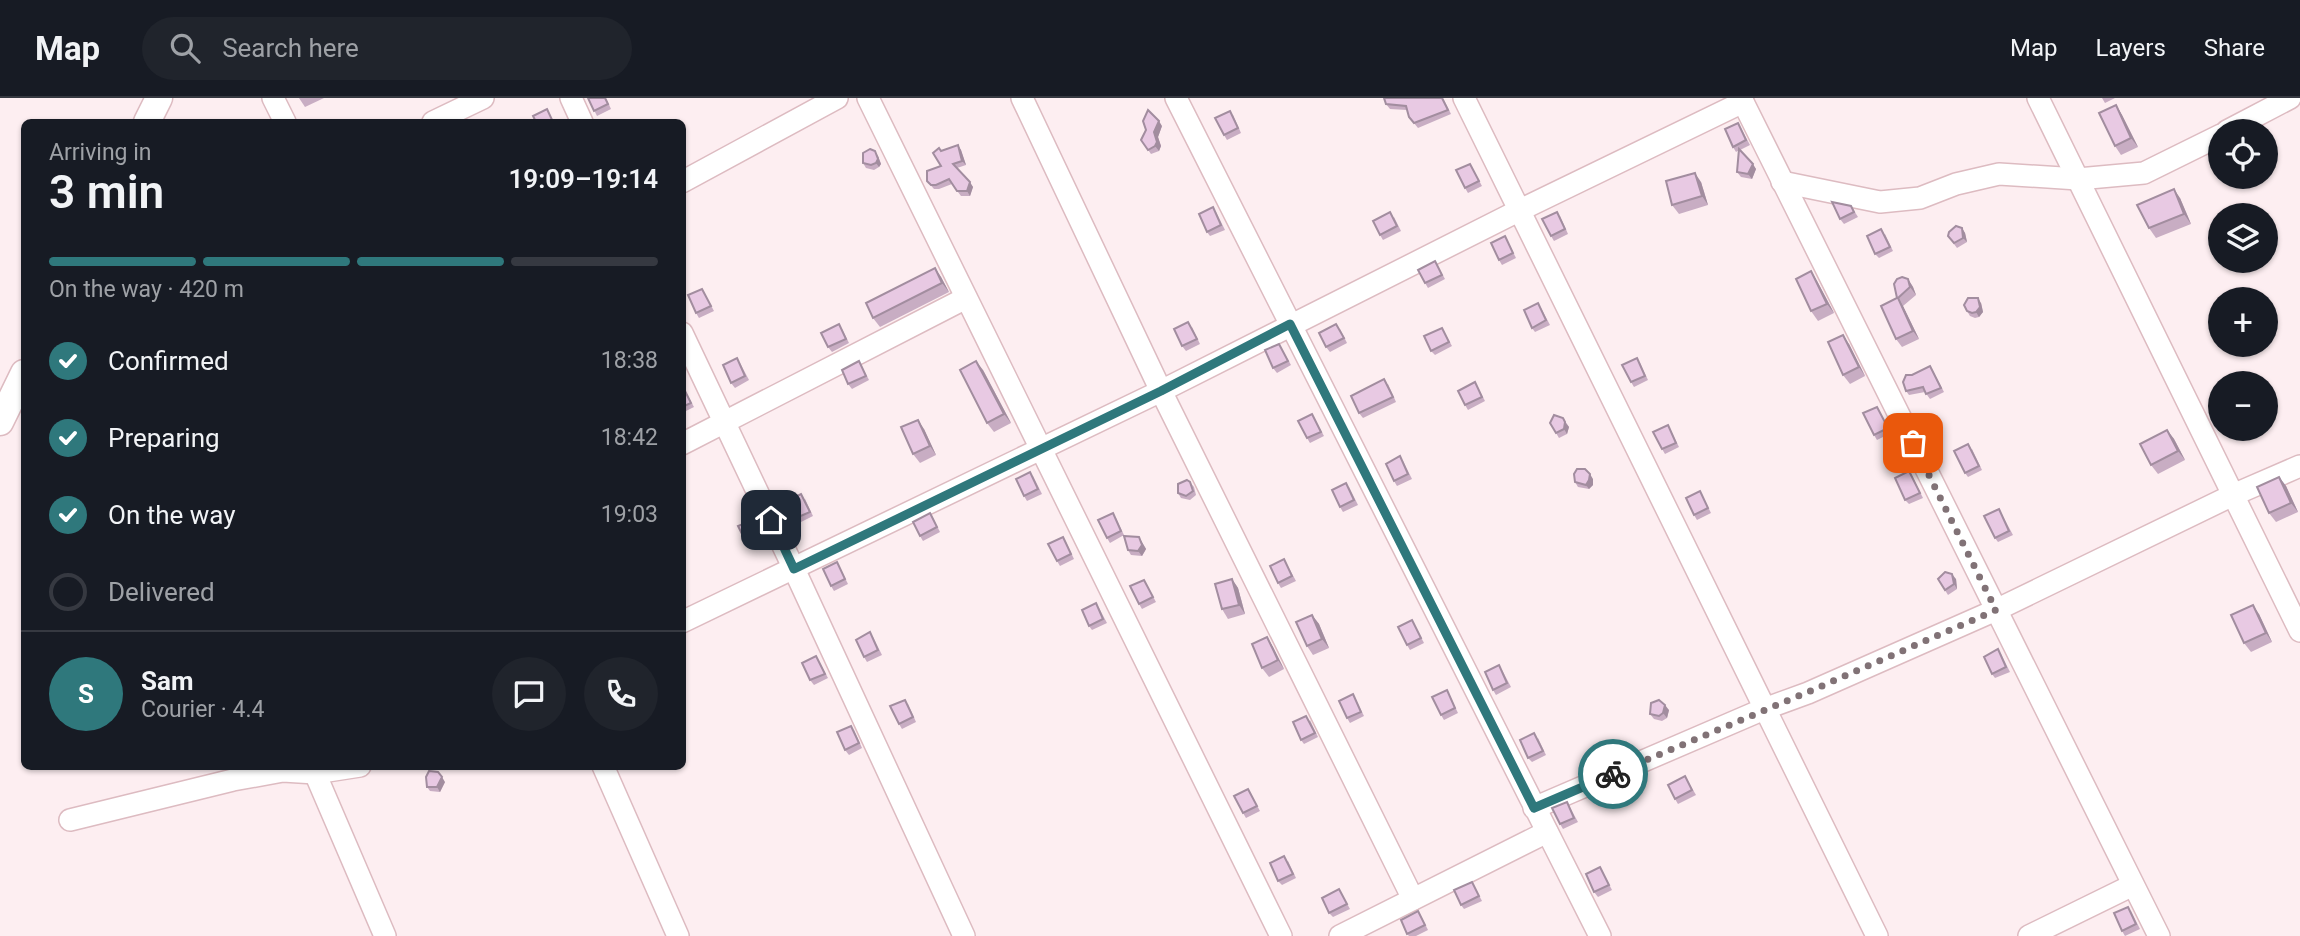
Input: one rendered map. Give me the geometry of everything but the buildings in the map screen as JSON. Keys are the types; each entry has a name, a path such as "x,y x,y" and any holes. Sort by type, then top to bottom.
{"main road":[{"path":"148,119 159,98"},
{"path":"0,422 21,379"}],"street":[{"path":"273,98 284,119"},
{"path":"439,119 483,98"},
{"path":"570,98 580,119"},
{"path":"686,180 837,98"},
{"path":"868,98 1281,936"},
{"path":"1022,98 1161,391 1413,899"},
{"path":"1176,98 1600,936"},
{"path":"1464,98 1877,936"},
{"path":"2038,98 2300,631"},
{"path":"2250,119 2290,98"},
{"path":"686,620 1161,391 1290,324 1742,100 2159,936"},
{"path":"1782,182 1880,202 1920,198 1956,184 1999,174 2078,179 2144,173 2208,141"},
{"path":"686,442 966,299"},
{"path":"686,342 964,936"},
{"path":"1534,808 1996,610 2233,495 2300,466"},
{"path":"70,820 233,780 283,771 314,770 384,936"},
{"path":"605,770 678,936"},
{"path":"1340,936 1547,832"},
{"path":"2029,936 2133,885"}],"way so far":[{"path":"1613,774 1996,610 1913,443"}],"route":[{"path":"771,520 794,569 1161,391 1290,324 1534,808 1613,774"}]}
